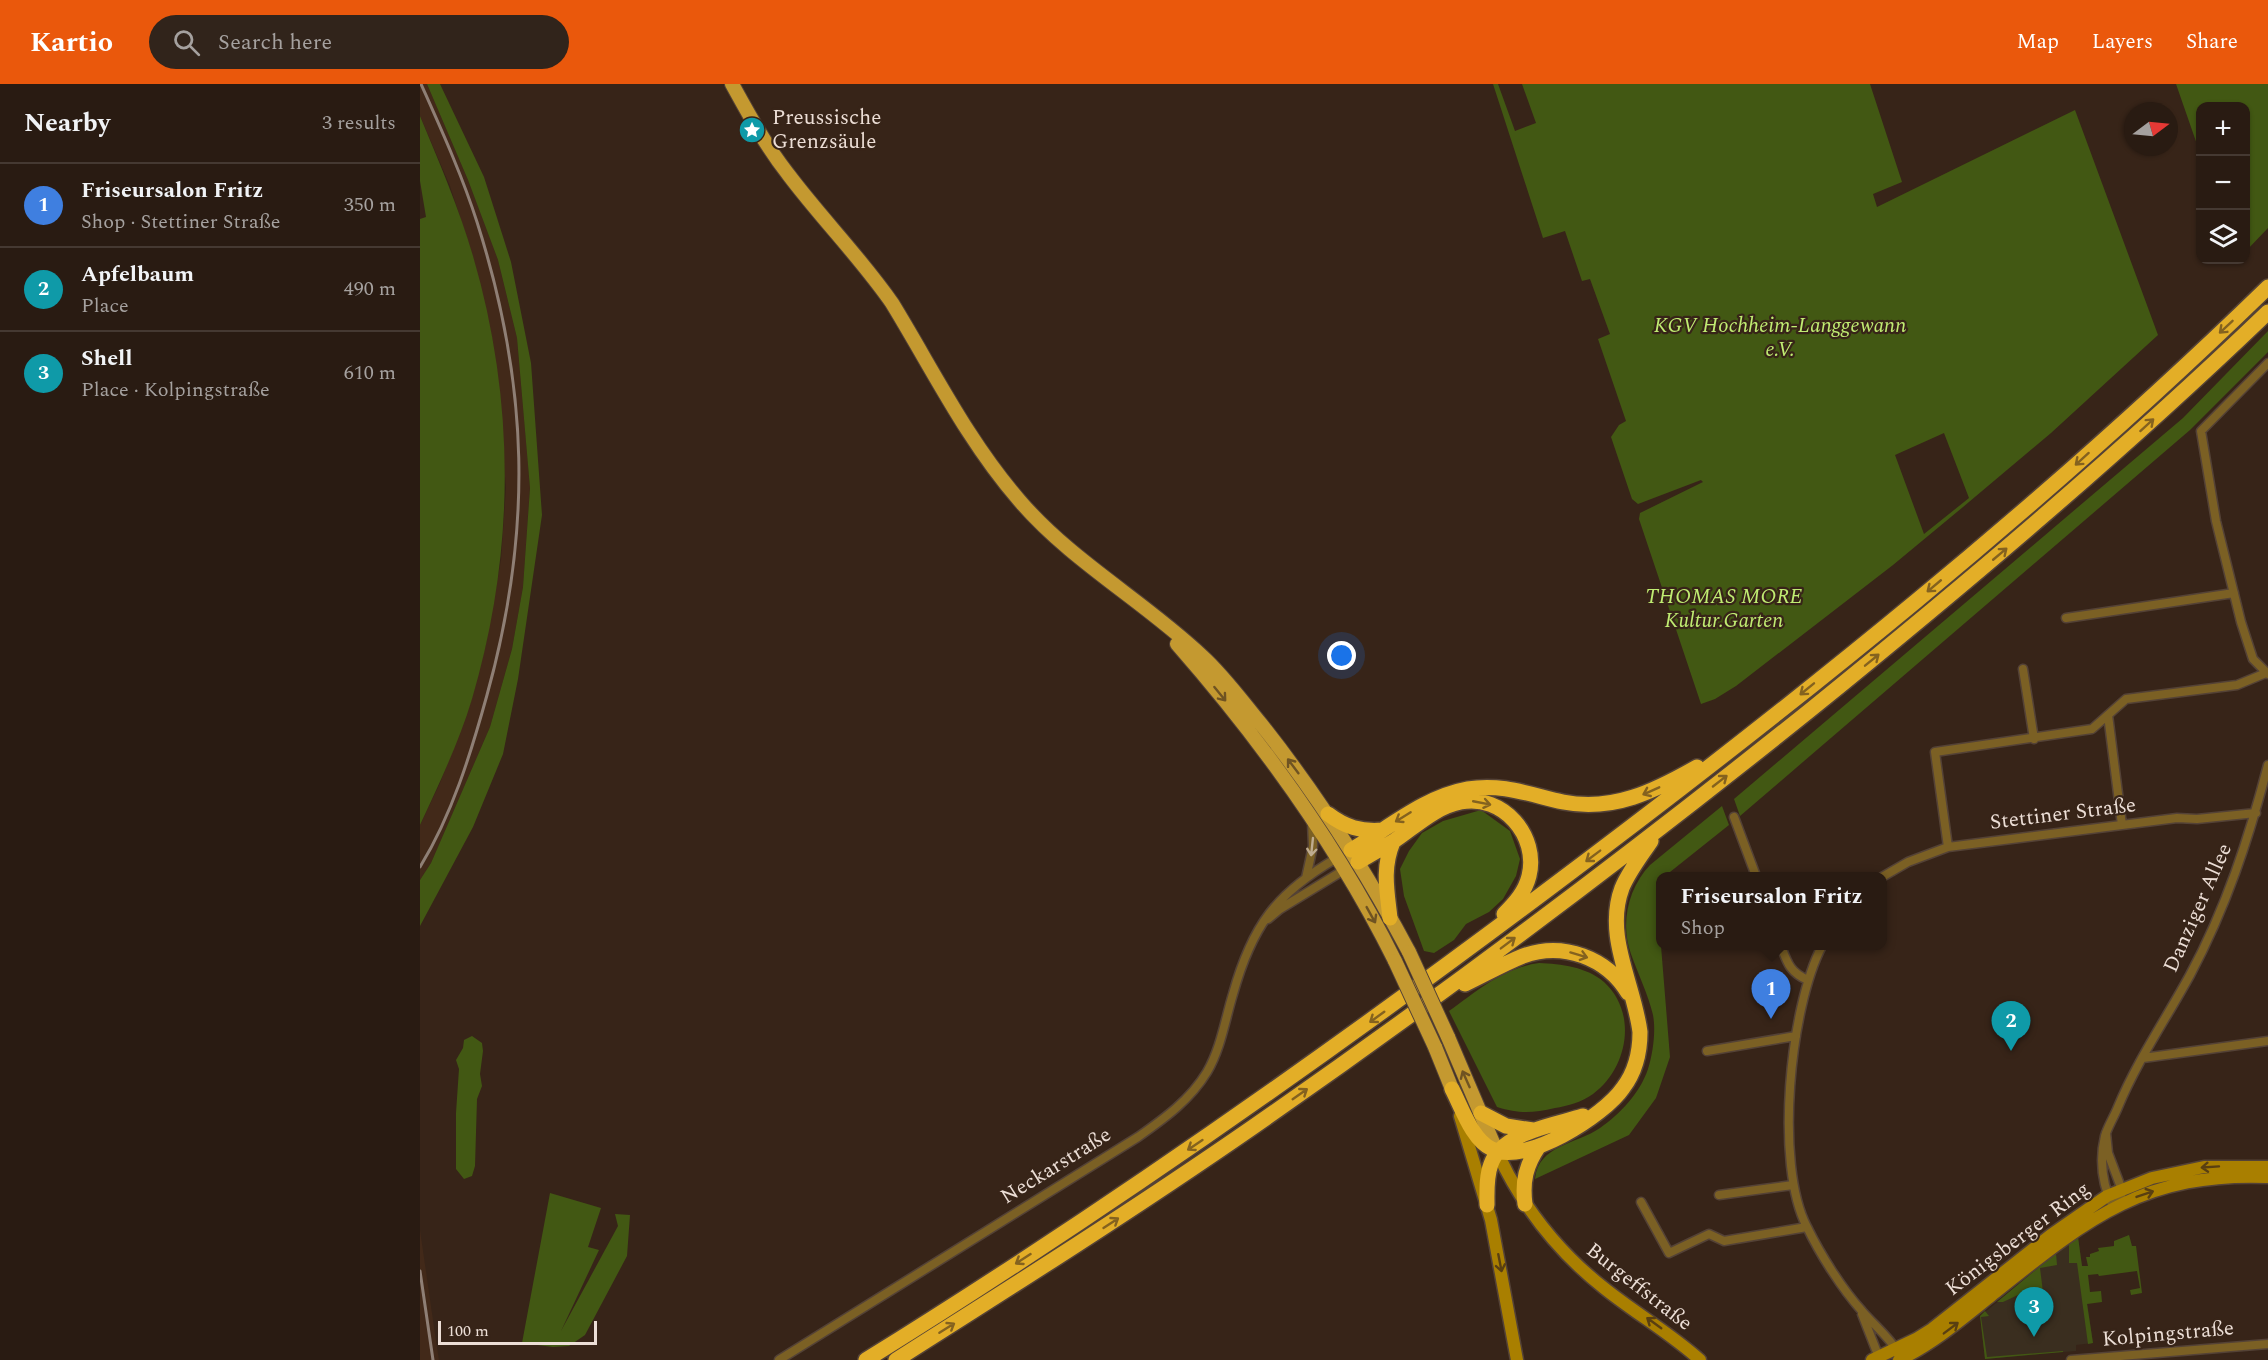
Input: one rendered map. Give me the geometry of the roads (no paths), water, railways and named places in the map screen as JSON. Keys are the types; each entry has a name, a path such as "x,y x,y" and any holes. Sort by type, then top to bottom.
{"highway":[{"path":"866,1360 1062,1234 1244,1112 1475,944 1739,744 1932,588 2056,482 2268,287"},
{"path":"897,1360 1166,1187 1427,1003 1657,831 1877,656 2036,524 2162,412 2268,312"},
{"path":"1390,918 1385,871 1388,836 1432,801 1470,788 1503,788 1576,804 1617,802 1669,783 1739,744"},
{"path":"1355,856 1388,836 1461,802 1470,801 1501,809 1517,824 1528,842 1531,864 1527,885 1515,903 1475,944"},
{"path":"1328,814 1354,829 1388,836"},
{"path":"1452,1089 1483,1144 1497,1152 1518,1153 1539,1146 1584,1123 1623,1090 1635,1068 1640,1044 1640,1026 1619,946 1616,912 1626,879 1657,831"},
{"path":"1427,1003 1524,956 1548,950 1585,956 1607,968 1624,986 1635,1008"},
{"path":"1487,1206 1488,1174 1497,1152 1506,1144 1533,1130 1605,1107"},
{"path":"1481,1113 1506,1126 1533,1130"},
{"path":"1525,1204 1523,1189 1525,1173 1539,1146"}],"main road":[{"path":"732,84 763,140 788,175 892,303 990,466 1044,527 1201,655 1225,680 1281,750 1328,814 1355,856 1409,952 1497,1152"},
{"path":"1152,616 1245,725 1311,817 1341,864 1395,961 1452,1089 1487,1206 1501,1266 1517,1360"},
{"path":"1341,864 1355,856"},
{"name":"Burgeffstraße","path":"1497,1152 1525,1204 1549,1236 1577,1265 1605,1289 1655,1323 1700,1360"},
{"name":"Königsberger Ring","path":"1877,1359 1900,1357 1943,1334 2122,1190 2152,1178 2204,1167 2268,1167"},
{"name":"Königsberger Ring","path":"2110,1201 2188,1182 2216,1178 2268,1177"}],"street":[{"path":"1948,847 1935,752 2092,729 2126,699 2237,685 2267,674 2253,659 2234,593 2216,521 2201,431 2268,363"},
{"path":"2066,618 2234,593"},
{"path":"2023,669 2034,739"},
{"path":"2108,715 2122,825"},
{"name":"Danziger Allee","path":"2110,1201 2102,1174 2102,1153 2106,1133 2125,1091 2191,974 2219,914 2236,874 2256,813 2268,765"},
{"name":"Stettiner Straße","path":"1887,874 1908,862 1948,847 2177,818 2197,819 2256,813"},
{"path":"1306,878 1313,846 1311,817"},
{"path":"1734,817 1755,872"},
{"name":"Neckarstraße","path":"779,1360 1138,1137 1178,1107 1198,1084 1214,1058 1239,976 1252,942 1267,914 1282,897 1306,878 1341,864"},
{"name":"Neckarstraße","path":"1261,925 1341,864"},
{"path":"1783,950 1792,971 1808,980"},
{"path":"1820,950 1801,1003 1796,1036 1789,1137 1793,1185 1807,1227 1861,1310 1890,1340 1900,1357"},
{"path":"1707,1051 1796,1036"},
{"path":"2143,1058 2268,1041"},
{"path":"2106,1133 2108,1153 2122,1190"},
{"path":"1719,1195 1793,1185"},
{"path":"1641,1202 1669,1253 1709,1234 1724,1241 1807,1227"},
{"path":"1861,1310 1877,1359"},
{"name":"Kolpingstraße","path":"2071,1360 2268,1344"}],"railway":[{"path":"420,867 442,826 460,783 481,717 502,634 512,574 518,516 519,458 515,400 507,341 494,282 465,187 421,84"},
{"path":"420,1271 433,1360"}],"place":[{"name":"Preussische Grenzsäule","path":"752,130"},
{"name":"Friseursalon Fritz","path":"1771,1019"},
{"name":"Apfelbaum","path":"2011,1051"},
{"name":"Shell","path":"2034,1337"}],"park label":[{"name":"KGV Hochheim-Langgewann e.V.","path":"1780,338"},
{"name":"THOMAS MORE Kultur.Garten","path":"1724,609"}]}
